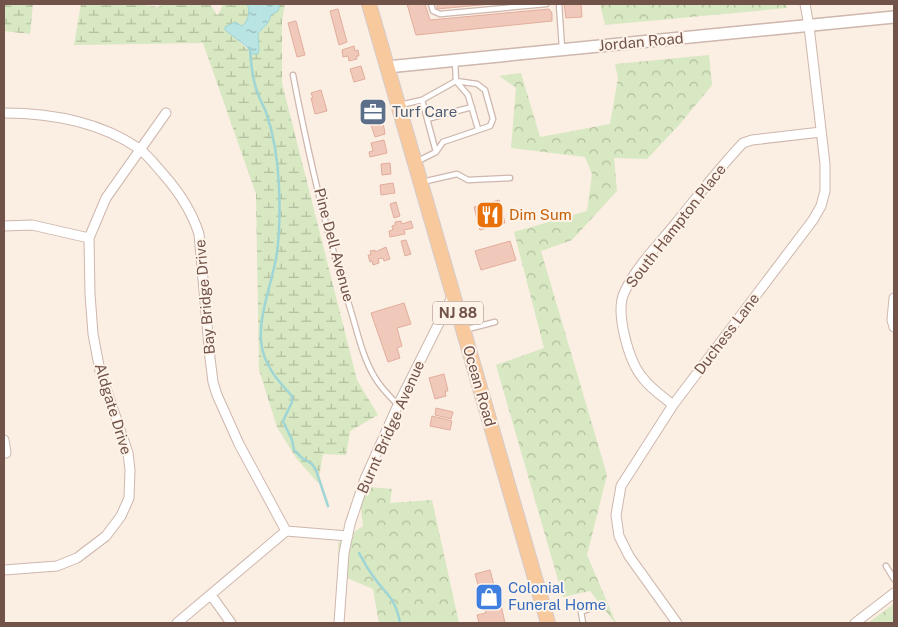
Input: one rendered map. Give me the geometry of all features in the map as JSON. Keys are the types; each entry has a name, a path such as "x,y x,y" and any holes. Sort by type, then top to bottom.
{"main road":[{"name":"Ocean Road","path":"368,4 548,623"}],"street":[{"name":"Duchess Lane","path":"676,623 629,556 619,536 616,515 621,486 673,405 814,220 821,206 825,191 825,164 805,4"},
{"name":"Jordan Road","path":"387,67 894,17"},
{"name":"Bay Bridge Drive","path":"4,113 30,113 76,120 110,132 140,149 173,186 195,220 200,234 209,348 213,382 217,395 239,444 286,531"},
{"name":"Aldgate Drive","path":"4,570 57,566 77,558 106,536 121,516 129,498 130,470 128,453 100,372 93,334 89,238 106,198 166,113"},
{"name":"South Hampton Place","path":"673,405 641,376 630,355 621,308 623,294 641,266 743,143 752,140 821,132"},
{"path":"4,226 32,225 89,238"},
{"name":"Burnt Bridge Avenue","path":"338,623 344,553 365,479 398,405 453,295"},
{"path":"894,298 892,320 894,327"},
{"path":"4,440 6,453"},
{"path":"177,623 286,531 348,536"},
{"path":"855,623 894,593"},
{"path":"211,595 231,623"}],"lane":[{"path":"431,4 433,11 440,14 546,4"},
{"path":"559,4 562,50"},
{"path":"455,60 456,81 468,95 478,130"},
{"name":"Pine Dell Avenue","path":"293,75 306,138 339,273 373,374 380,387 398,405"},
{"path":"398,106 422,100 456,81 477,84 485,90 493,119 490,126 443,142 436,152 414,163"},
{"path":"422,100 436,152"},
{"path":"427,119 472,107"},
{"path":"420,183 456,174 468,180 510,178"},
{"path":"463,331 495,322"},
{"path":"886,566 894,579"},
{"path":"583,623 581,612 592,608"}],"green space":[{"path":"4,4 33,4 30,34 4,31"},
{"path":"81,4 138,4 158,7 164,4 210,4 217,15 225,4 247,4 249,13 246,22 242,26 235,22 228,31 249,51 259,49 258,34 267,24 271,15 278,11 280,4 285,4 282,21 282,83 357,380 378,415 350,431 346,455 323,454 318,483 296,458 277,427 259,370 256,194 203,43 74,45"},
{"path":"600,4 786,4 787,8 605,25"},
{"path":"709,55 712,85 680,124 647,159 614,158 617,191 572,240 541,251 607,475 587,555 615,623 590,591 563,597 496,365 544,348 514,232 587,211 592,174 585,157 511,148 516,88 499,76 521,73 540,137 610,124 618,78 615,64"},
{"path":"358,486 392,489 390,503 432,500 459,623 379,623 373,589 340,575 338,543 363,526"},
{"path":"894,603 894,623 868,623 891,606"}],"water":[{"path":"247,4 280,4 278,11 271,15 267,24 258,34 258,54 252,54 246,46 225,30 225,27 235,22 242,26 244,24 249,13"}],"building":[{"path":"407,4 425,4 430,20 549,9 552,13 552,21 416,35"},
{"path":"437,4 491,4 437,9"},
{"path":"564,4 581,4 582,17 566,18"},
{"path":"338,9 347,42 339,45 330,11"},
{"path":"296,21 305,55 297,57 288,23"},
{"path":"354,46 355,51 358,50 359,56 356,56 357,59 349,61 348,56 343,57 342,50"},
{"path":"361,66 365,79 354,82 350,69"},
{"path":"321,90 327,111 315,114 311,93"},
{"path":"373,104 378,118 369,121 364,111 366,110 365,107"},
{"path":"383,122 385,134 375,137 371,125"},
{"path":"384,140 387,153 370,157 369,152 373,151 371,143"},
{"path":"390,163 391,174 382,175 381,164"},
{"path":"393,183 395,193 381,195 380,185"},
{"name":"Dim Sum","path":"499,200 505,223 480,230 474,207"},
{"path":"396,202 400,216 394,218 390,204"},
{"path":"401,221 402,224 411,221 413,228 404,230 405,234 390,237 389,231 393,230 392,226 395,225 395,222"},
{"path":"406,240 411,254 405,256 401,241"},
{"path":"510,241 516,260 481,270 475,251"},
{"path":"386,247 390,259 384,261 383,258 378,259 379,263 373,265 368,255 371,255 370,251 375,250 375,252"},
{"path":"404,303 411,324 397,328 402,346 397,348 400,358 388,362 371,313"},
{"path":"444,374 448,391 445,391 446,396 435,399 429,378"},
{"path":"436,408 453,412 451,419 435,415"},
{"path":"432,416 452,421 450,430 430,426"},
{"name":"Colonial Funeral Home","path":"490,570 497,597 499,596 505,623 479,623 477,615 486,613 475,574"}],"waterway":[{"path":"250,50 254,81 269,121 273,139 277,158 279,187 278,241 276,259 262,321 262,349 272,371 292,396 292,402 283,421 292,440 294,450 312,464 316,470 328,506"},
{"path":"359,553 369,571 395,606 400,623"}],"place":[{"name":"Turf Care","path":"373,112"},
{"name":"Dim Sum","path":"490,215"},
{"name":"Colonial Funeral Home","path":"489,597"}]}
